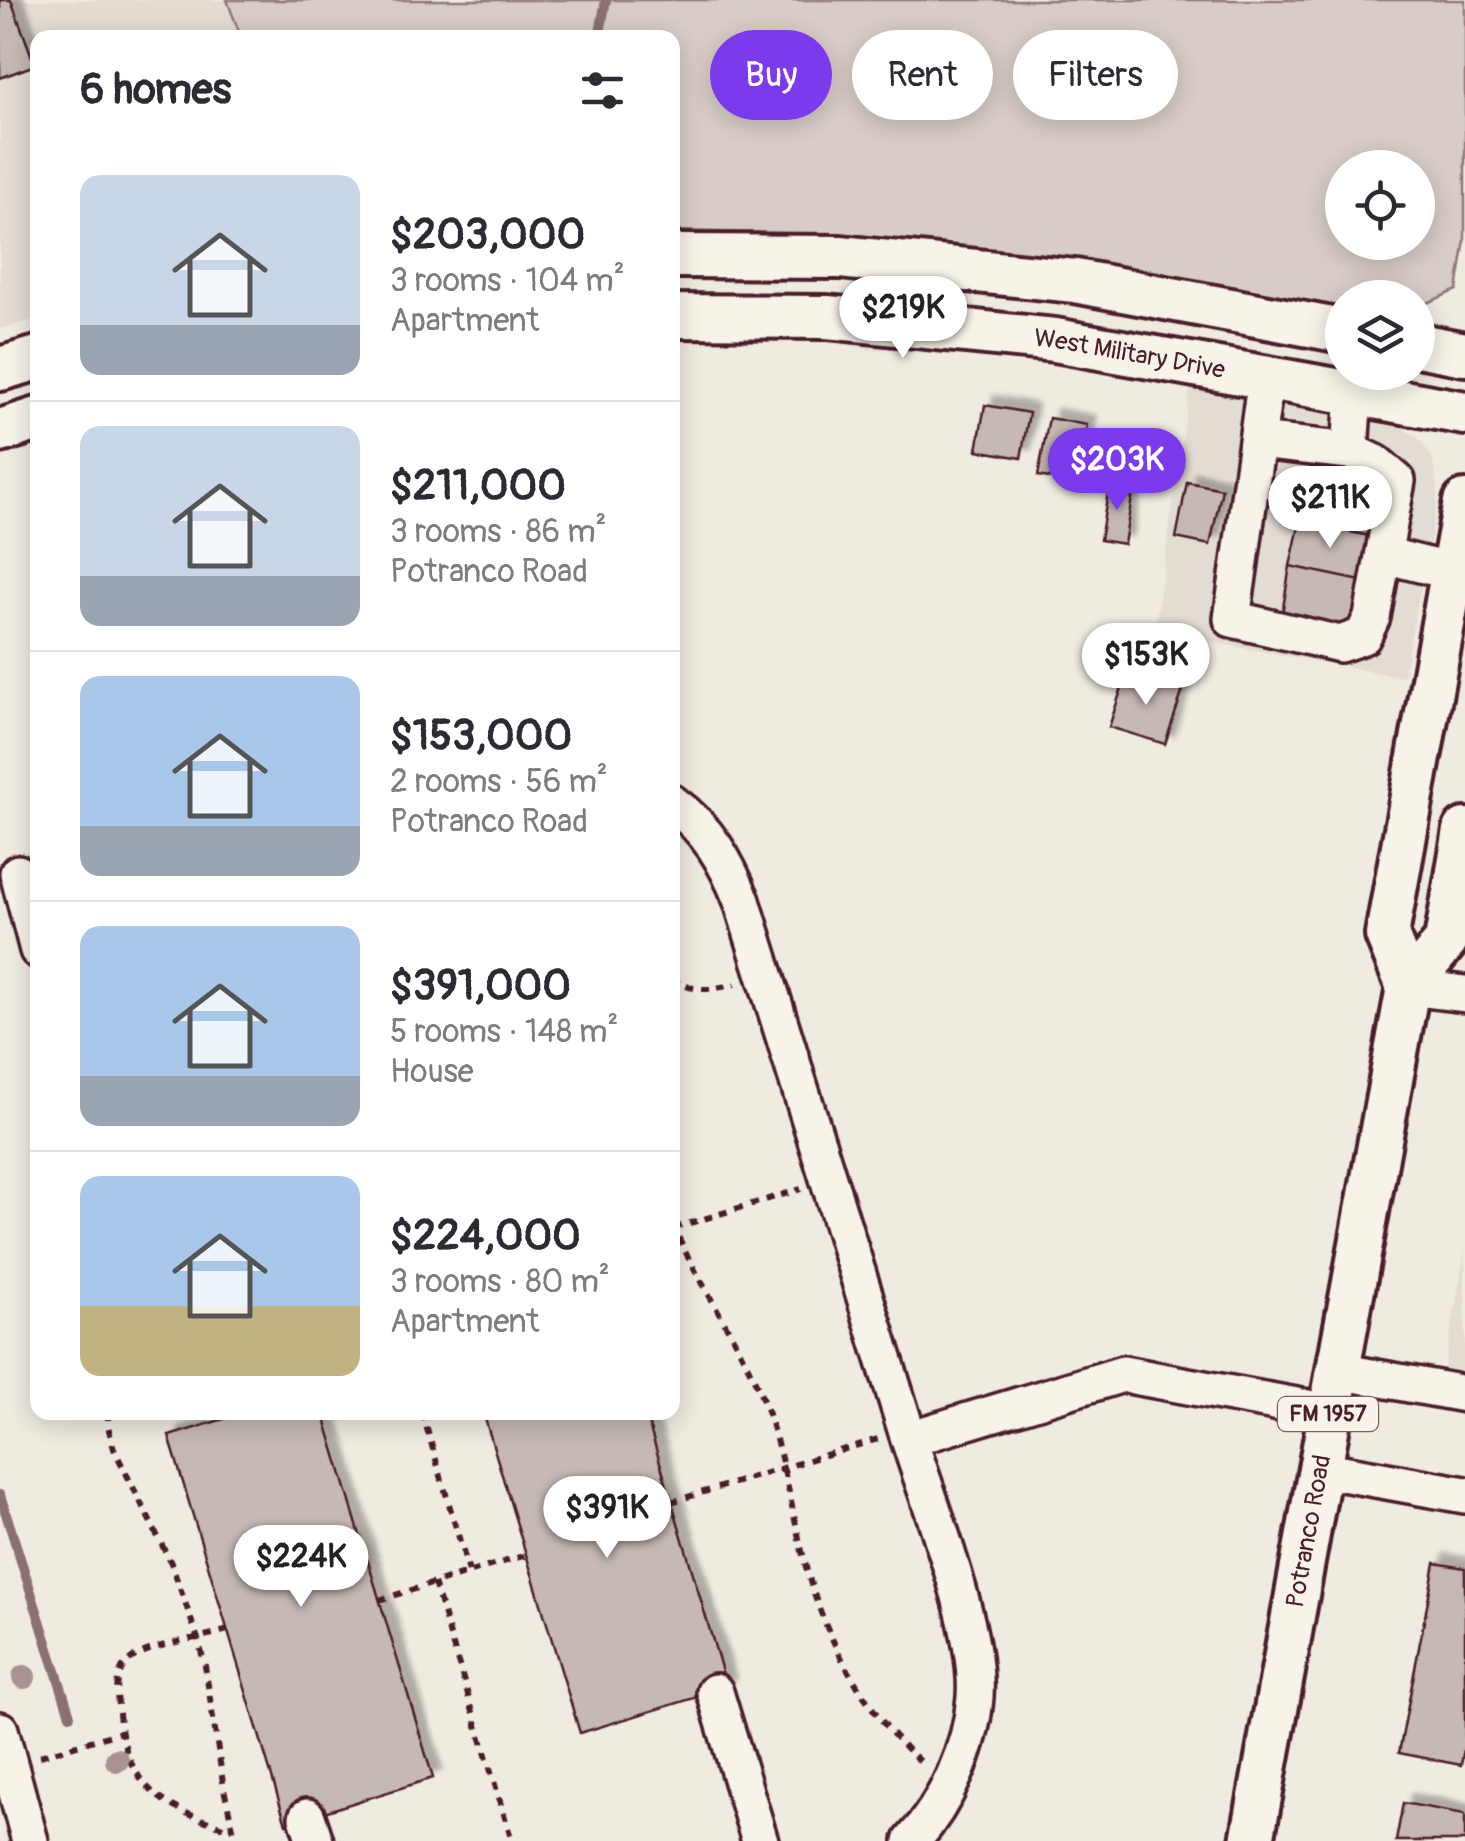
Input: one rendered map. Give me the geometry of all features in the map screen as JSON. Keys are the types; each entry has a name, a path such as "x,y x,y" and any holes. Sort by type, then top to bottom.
{"main road":[{"path":"680,256 840,257 1074,281 1325,328"},
{"name":"West Military Drive","path":"680,316 826,316 1054,340 1465,413"},
{"path":"1435,348 1465,354"},
{"path":"0,369 30,360"},
{"path":"0,431 30,422"},
{"path":"1463,856 1446,942 1408,986 1388,936 1465,502"},
{"name":"Potranco Road","path":"1252,1841 1408,986"}],"lane":[{"path":"1258,441 1350,451 1376,463 1397,481 1372,617 1364,636 1340,644 1232,619 1266,377"},
{"path":"1350,451 1354,393"},
{"path":"1384,555 1452,572"},
{"path":"680,810 725,858 742,901 890,1445 961,1607 975,1696 956,1775 930,1821 912,1841"},
{"path":"19,872 30,917"},
{"path":"1408,986 1465,994"},
{"path":"890,1445 1124,1374 1333,1391 1465,1394"},
{"path":"1320,1469 1465,1495"},
{"path":"715,1692 760,1841"},
{"path":"0,1730 30,1841"}],"path":[{"path":"680,984 708,990 741,982"},
{"path":"798,1170 808,1206"},
{"path":"680,1224 803,1189"},
{"path":"680,1239 748,1363 772,1422 808,1574 828,1626 871,1704 907,1750 926,1766"},
{"path":"108,1420 114,1449 157,1532 198,1639 236,1841"},
{"path":"424,1420 469,1572"},
{"path":"672,1502 784,1467 890,1445 873,1421"},
{"path":"379,1600 526,1555"},
{"path":"434,1583 512,1841"},
{"path":"228,1630 144,1652 128,1661 116,1690 121,1732 138,1775 150,1792 182,1814 233,1831"},
{"path":"10,1766 121,1732"},
{"path":"918,1782 930,1754"}],"shaded area":[{"path":"0,0 249,0 260,30 30,30 30,321 0,329"},
{"path":"227,0 1465,0 1465,240 1457,290 1435,300 1435,280 1325,280 1325,305 1104,268 819,234 680,231 680,30 238,30"},
{"path":"1190,389 1394,423 1418,438 1432,457 1437,504 1403,677 1154,632"},
{"path":"1465,1251 1465,1414 1437,1409"}],"building":[{"path":"0,0 11,0 30,51 30,67 0,78"},
{"path":"985,405 1029,413 1021,458 977,450"},
{"path":"1049,418 1087,425 1076,483 1038,476"},
{"path":"1310,469 1381,483 1370,536 1300,522"},
{"path":"1110,481 1134,486 1124,544 1100,540"},
{"path":"1187,482 1222,489 1210,545 1176,538"},
{"path":"1300,522 1370,536 1361,581 1290,566"},
{"path":"1290,566 1361,581 1350,633 1281,620"},
{"path":"1127,672 1183,690 1165,744 1109,727"},
{"path":"220,1420 325,1420 433,1778 286,1824 169,1436"},
{"path":"485,1420 647,1420 727,1688 580,1733"},
{"path":"1435,1563 1465,1568 1465,1744 1461,1765 1399,1753"},
{"path":"1403,1803 1465,1814 1465,1841 1396,1841"}],"waterway":[{"path":"600,30 606,0"},
{"path":"0,1495 70,1715"}]}
